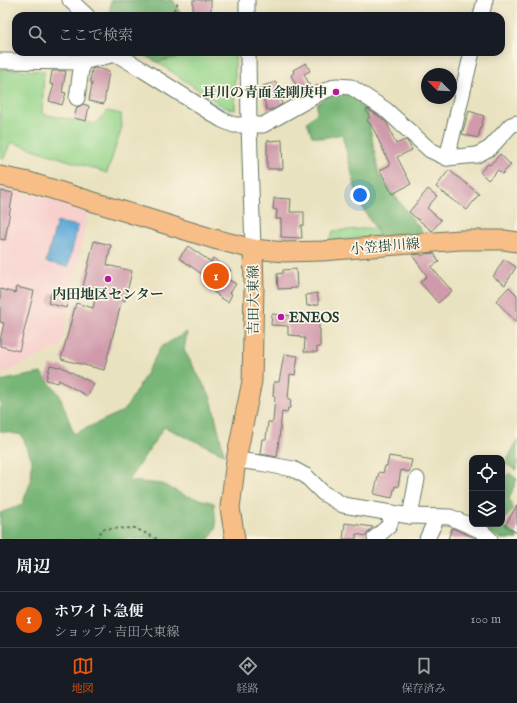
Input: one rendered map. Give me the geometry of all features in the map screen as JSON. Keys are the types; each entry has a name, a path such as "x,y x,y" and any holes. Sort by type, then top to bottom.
{"main road":[{"name":"吉田大東線","path":"0,176 29,182 214,239 253,249 254,287 252,380 236,460 230,508 235,539"},
{"name":"小笠掛川線","path":"253,249 285,252 322,251 460,240 504,240 517,242"}],"street":[{"path":"70,0 84,12"},
{"path":"247,0 247,12"},
{"path":"482,12 485,0"},
{"path":"0,61 82,62 103,56"},
{"path":"119,56 222,120 234,125 263,125 320,93 336,86 352,88 386,110 430,150 447,158 477,155 490,148 511,125 517,123"},
{"path":"248,56 253,249"},
{"path":"447,158 471,56"},
{"path":"78,98 82,62"},
{"path":"236,460 294,470 306,476 323,494 387,529 410,516 450,518 480,530 490,539"},
{"path":"410,516 417,479"},
{"path":"427,539 437,517"}],"path":[{"path":"173,12 179,0"},
{"path":"97,539 102,529 135,528 157,539"}],"shaded area":[{"path":"0,187 38,196 88,212 61,346 0,375"}],"green space":[{"path":"111,0 173,0 180,12 110,12"},
{"path":"145,56 185,56 157,62"},
{"path":"185,56 235,56 235,110 224,107 157,62"},
{"path":"0,69 44,71 42,114 95,124 107,111 121,114 122,127 107,173 11,142 4,158 0,157"},
{"path":"339,92 347,92 365,102 379,175 424,234 380,236 359,202 342,134 323,138 312,136 307,122 317,113 317,104 327,96"},
{"path":"375,228 380,236 329,241 333,231"},
{"path":"187,332 184,350 211,398 224,454 164,427 128,481 162,484 184,495 214,503 216,528 209,539 0,539 0,513 22,505 31,481 32,460 22,435 0,431 0,381 41,373 59,394 74,434 125,410 161,347"},
{"path":"517,441 517,470 505,464"},
{"path":"509,473 517,479 509,499 513,509 505,519 505,491 505,477"},
{"path":"482,527 504,527 517,535 517,539 501,539"}],"water":[{"path":"57,222 78,226 68,267 46,262"}],"building":[{"path":"193,0 211,0 211,12 193,12"},
{"path":"306,63 310,71 304,74 311,88 300,94 291,75 294,73 293,70"},
{"path":"95,68 109,71 104,104 89,101 92,83 90,82 92,69"},
{"path":"52,71 66,71 62,92 66,93 62,105 49,101 54,85 50,84"},
{"path":"276,82 282,104 274,109 267,110 260,87"},
{"path":"83,104 89,106 86,121 74,118 77,107"},
{"path":"368,109 387,123 396,144 405,140 408,142 412,150 397,157 411,184 392,194 380,170 390,165 374,130 367,120 370,117 366,110"},
{"path":"469,111 484,116 478,138 462,134"},
{"path":"282,140 283,169 267,169 267,141"},
{"path":"500,154 511,165 502,174 498,170 488,180 480,172 488,164 490,165"},
{"path":"449,170 479,194 467,210 436,187"},
{"path":"428,189 437,196 427,208 441,220 432,231 409,212"},
{"path":"0,190 13,193 5,240 0,239"},
{"path":"274,198 291,199 290,212 304,212 304,225 301,225 302,238 281,237 281,219 276,219 277,210 273,209"},
{"path":"94,241 111,245 107,265 132,271 125,301 122,300 104,370 61,359 76,303 93,308 97,290 83,287"},
{"path":"188,246 211,262 213,258 231,270 226,278 236,284 230,293 232,294 228,302 204,285 207,281 204,279 206,277 179,258"},
{"path":"434,253 439,262 431,267 452,291 438,303 420,282 427,276 412,255 420,254 422,256 425,254"},
{"path":"504,259 516,267 505,285 493,277"},
{"path":"296,269 297,288 278,289 277,274 283,273 283,270"},
{"path":"16,287 34,291 19,351 0,346 4,323 0,322 0,289 15,293"},
{"path":"509,287 517,295 517,323 496,301"},
{"path":"51,293 68,297 66,308 48,303"},
{"path":"317,293 319,304 307,306 306,295"},
{"path":"272,314 311,318 310,322 319,322 320,347 317,347 317,352 304,352 305,338 288,335 288,326 271,325"},
{"path":"284,354 298,356 295,375 290,374 288,399 291,399 290,408 288,408 287,413 282,412 277,457 260,454 262,439 266,439 268,422 273,422 275,396 273,396 274,382 279,382"},
{"path":"50,365 60,366 94,384 87,396 59,380 58,383 46,380"},
{"path":"389,456 412,460 409,472 401,470 398,487 395,486 392,498 374,494 379,472 383,473 385,466 387,466"},
{"path":"517,505 517,533 505,526"},
{"path":"345,523 373,527 366,536 356,534 356,539 343,539"},
{"path":"452,528 475,538 477,539 448,539"}],"waterway":[{"path":"197,95 224,112 232,115"}],"place":[{"name":"耳川の青面金剛庚申","path":"336,92"},
{"name":"ホワイト急便","path":"216,276"},
{"name":"内田地区センター","path":"108,279"},
{"name":"ENEOS","path":"281,317"}]}
